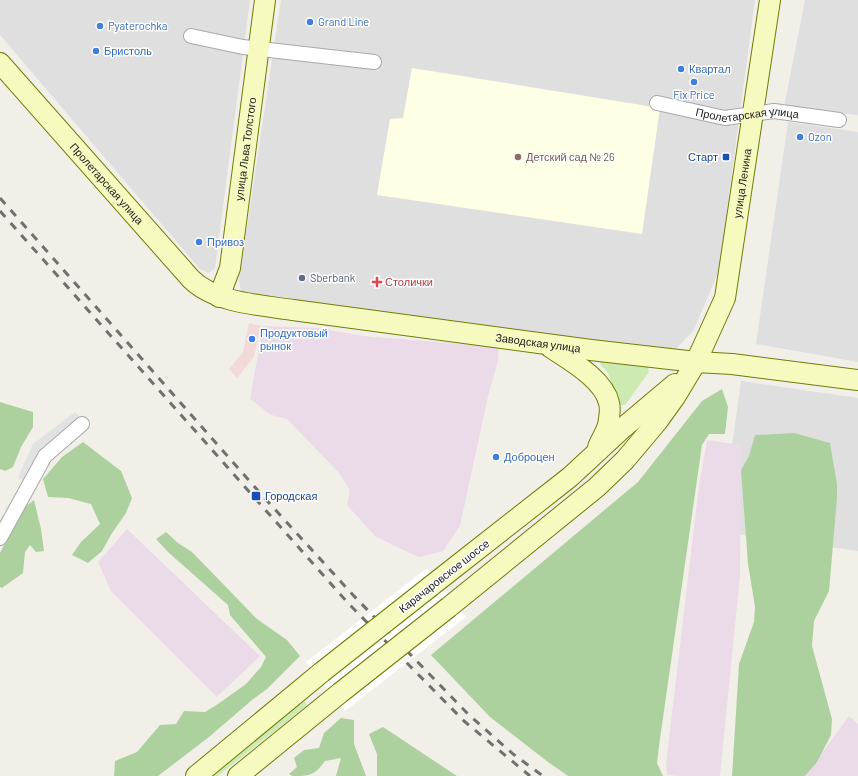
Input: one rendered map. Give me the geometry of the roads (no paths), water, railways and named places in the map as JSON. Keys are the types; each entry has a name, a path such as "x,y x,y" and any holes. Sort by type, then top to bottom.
{"street":[{"name":"улица Льва Толстого","path":"219,296 230,268 265,0"},
{"name":"улица Ленина","path":"692,367 725,298 770,0"},
{"path":"191,36 243,47 374,62"},
{"name":"Пролетарская улица","path":"0,63 110,185 191,279 198,285 219,296"},
{"name":"Пролетарская улица","path":"657,103 725,118 774,111 839,120"},
{"name":"Заводская улица","path":"219,296 251,304 547,344 692,367 741,365 858,380"},
{"path":"547,344 583,369 595,380 606,394 610,404 608,426 594,456"},
{"name":"Карачаровское шоссе","path":"196,776 322,672 570,477 624,427 652,415 674,397 692,367"},
{"name":"Карачаровское шоссе","path":"238,776 597,487 625,460 652,415"},
{"path":"0,538 45,456 82,424"}],"railway":[{"path":"0,198 260,493 353,595 468,714 513,754 543,776"},
{"path":"0,211 348,603 464,721 530,776"}],"place":[{"name":"Grand Line","path":"310,22"},
{"name":"Pyaterochka","path":"100,26"},
{"name":"Бристоль","path":"96,51"},
{"name":"Квартал","path":"681,69"},
{"name":"Fix Price","path":"694,82"},
{"name":"Ozon","path":"800,137"},
{"name":"Детский сад № 26","path":"518,157"},
{"name":"Старт","path":"726,157"},
{"name":"Привоз","path":"199,242"},
{"name":"Sberbank","path":"302,278"},
{"name":"Столички","path":"377,282"},
{"name":"Продуктовый рынок","path":"252,339"},
{"name":"Доброцен","path":"496,457"},
{"name":"Городская","path":"256,496"}]}
